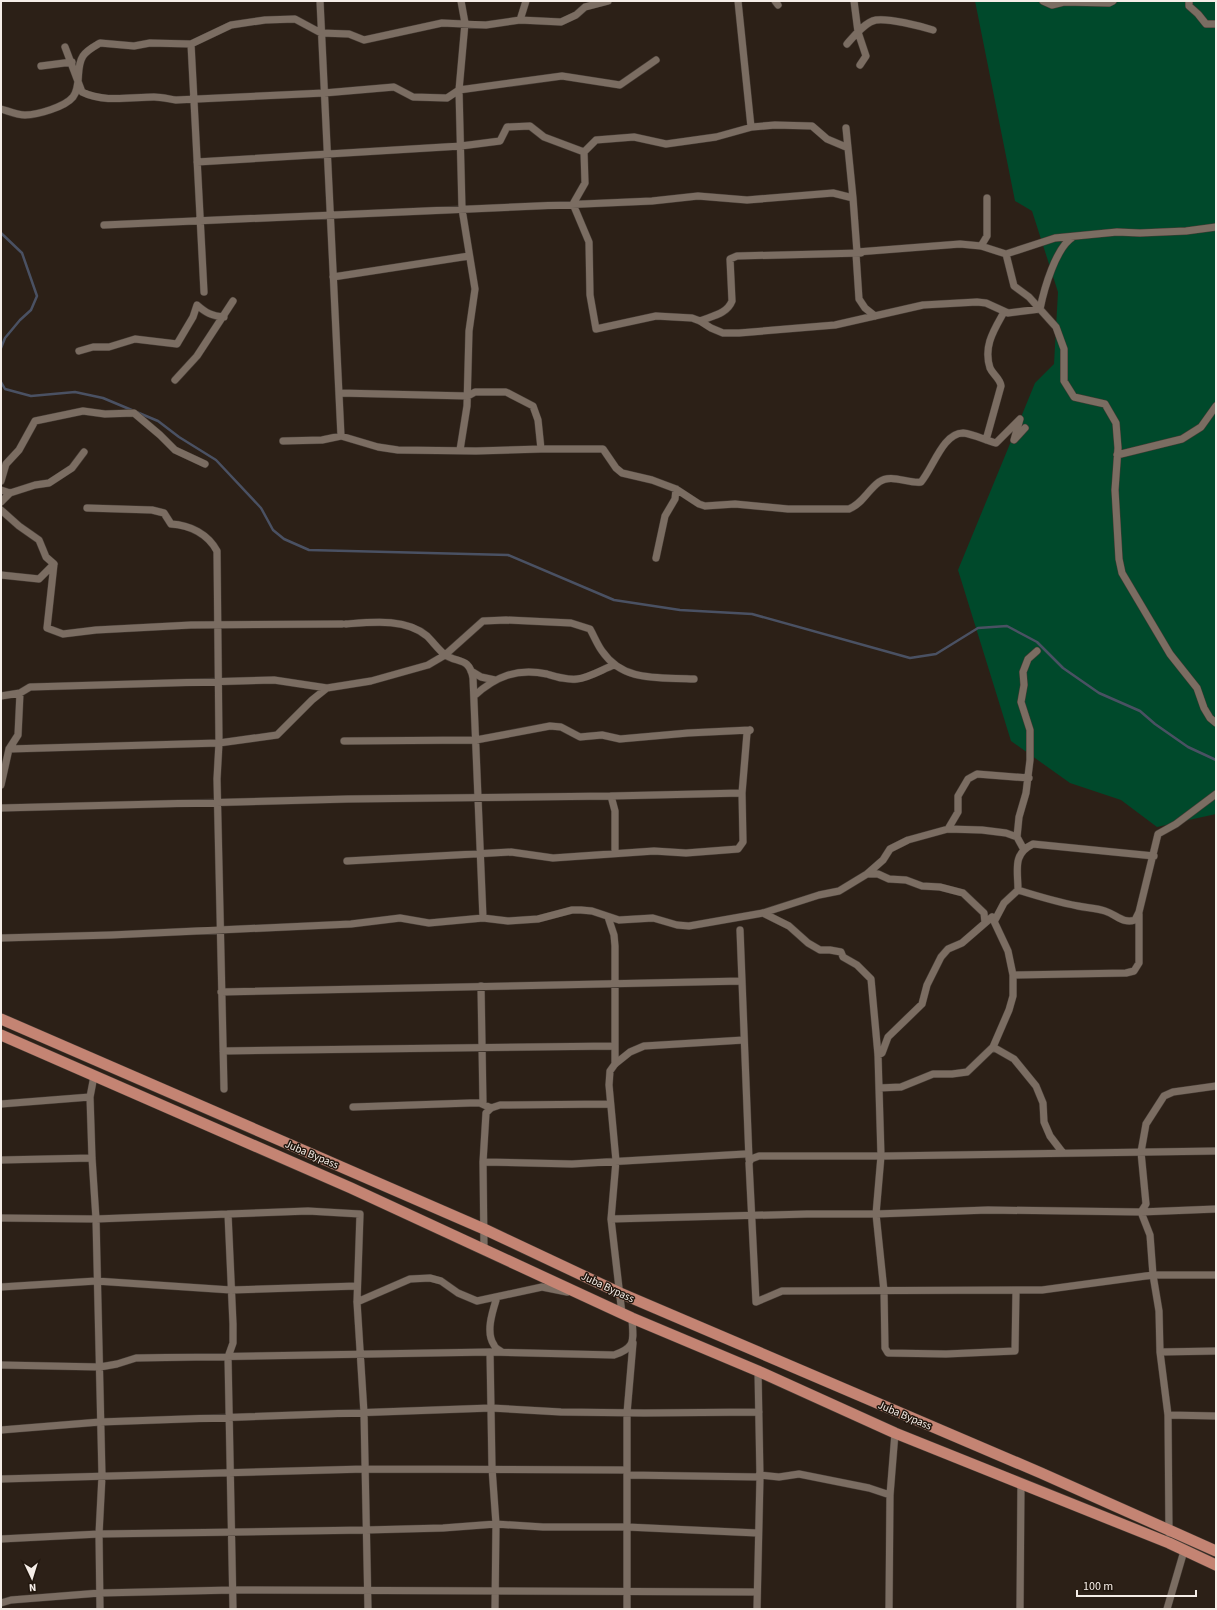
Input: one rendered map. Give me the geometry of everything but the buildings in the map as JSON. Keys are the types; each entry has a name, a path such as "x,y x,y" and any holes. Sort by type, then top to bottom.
{"main road":[{"name":"Juba Bypass","path":"1,1019 484,1229 620,1294 1041,1473 1216,1551"},
{"name":"Juba Bypass","path":"1,1035 220,1130 484,1248 577,1294 758,1371 895,1433 1169,1543 1216,1565"}],"street":[{"path":"320,1 341,436"},
{"path":"460,450 468,396 468,331 475,289 462,209 459,90 465,23 461,1"},
{"path":"520,20 526,1"},
{"path":"1,109 24,115 35,114 58,107 73,97 79,82 79,65 84,54 100,42 134,46 150,43 191,44 231,25 266,20 295,19 322,33 349,34 364,40 442,23 486,25 520,20 561,22 576,15 585,7 608,1"},
{"path":"738,1 751,127"},
{"path":"854,1 858,32 866,56 860,65"},
{"path":"1043,1 1052,5 1064,2 1102,3 1113,1"},
{"path":"1189,1 1189,6 1206,24 1216,24"},
{"path":"847,44 858,32 875,20 911,24 934,30"},
{"path":"191,44 204,292"},
{"path":"65,47 72,62 82,92 91,96 123,99 154,97 176,100 324,93 394,87 413,97 447,98 459,90 562,76 620,85 656,60"},
{"path":"41,66 72,62"},
{"path":"197,162 461,146 500,141 507,127 530,126 544,137 584,152"},
{"path":"573,204 585,183 584,152 596,140 634,137 666,144 716,137 751,127 812,126 827,139 846,147"},
{"path":"846,128 846,147 853,198 857,252 960,244 981,246 1006,254 1055,238 1117,232 1186,231 1216,228"},
{"path":"104,225 652,201 698,196 746,200 833,192 853,198"},
{"path":"981,246 987,236 987,198"},
{"path":"573,204 589,242 590,295 596,329 656,316 692,318 700,320 711,328 723,333 740,333 835,324 923,306 977,302 986,303 1004,312 1040,309"},
{"path":"1040,309 1050,273 1066,241 1073,237"},
{"path":"700,320 721,313 730,307 732,301 730,260 736,256 856,254 960,244"},
{"path":"856,254 859,300 865,308 876,316"},
{"path":"1006,254 1014,286 1029,297 1056,327 1064,349 1064,381 1074,397 1105,404 1116,423 1117,455 1115,490 1119,559 1122,573 1170,654 1197,688 1204,708 1210,718 1216,723"},
{"path":"333,277 470,256"},
{"path":"175,380 197,356 224,317 233,301"},
{"path":"79,351 93,347 109,347 135,340 177,344 193,317 197,305 205,312 214,316 224,317"},
{"path":"986,440 1001,386 999,379 990,368 988,346 992,332 1004,312"},
{"path":"339,393 468,396 475,392 506,392 533,406 538,420 541,449"},
{"path":"1117,455 1182,438 1201,427 1216,406"},
{"path":"1,481 6,464 20,450 35,421 83,411 105,414 134,413 175,450 205,464"},
{"path":"283,440 322,440 341,436 387,449 603,449 622,473 652,480 676,489 699,504 705,506 735,504 788,509 849,508 857,505 879,482 893,479 922,482 946,442 953,435 962,433 996,443 1020,419 1014,440 1025,428"},
{"path":"1,490 10,492 49,483 72,468 84,452"},
{"path":"656,558 665,516 674,499 676,489"},
{"path":"1,502 10,492"},
{"path":"87,508 152,510 164,513 171,524 181,524 204,535 212,541 217,551 219,743 218,802 224,1089"},
{"path":"1,510 10,519 39,540 46,557 54,564"},
{"path":"54,564 47,628 63,634 96,630 217,625 344,624 370,622 399,624 427,636 445,655 465,662 471,671 481,677 495,680"},
{"path":"1,575 39,579 54,564"},
{"path":"1,696 20,693 30,686 50,685 274,680 327,688 371,681 428,665 445,655 483,621 506,620 571,623 590,629 601,650 614,665 624,672 639,676 694,679"},
{"path":"1023,848 1017,837 1029,778 1030,730 1021,702 1024,685 1023,672 1028,659 1037,651"},
{"path":"474,696 495,680 505,675 531,673 562,679 578,679 614,665"},
{"path":"471,671 474,696 483,918"},
{"path":"9,749 219,743 277,736 312,700 327,688"},
{"path":"1,785 9,749 18,735 20,693"},
{"path":"344,740 476,740 550,726 561,726 580,736 595,734 620,739 688,733 750,730 746,738 742,792 743,842 738,849 686,853 654,851 553,858 511,852 480,855 347,861"},
{"path":"948,829 958,812 958,796 968,779 977,774 1029,778"},
{"path":"1,808 218,802 611,796 742,792"},
{"path":"1018,890 1080,907 1097,908 1114,914 1123,921 1129,922 1135,920 1139,912 1154,856 1158,834 1176,824 1216,794"},
{"path":"611,796 615,811 615,853"},
{"path":"1,938 351,924 400,918 429,923 483,918 508,921 523,920 572,910 592,911 619,920 653,918 677,925 690,926 763,913 819,895 839,891 867,874 883,860 890,849 908,840 948,829 982,830 1006,833 1017,837"},
{"path":"995,920 1004,903 1018,890 1018,856 1023,848 1033,844 1154,856"},
{"path":"867,874 878,874 889,879 906,880 922,886 940,887 963,893 984,913 985,923"},
{"path":"1013,975 1126,973 1134,971 1139,963 1139,912"},
{"path":"763,913 789,926 808,943 820,950 841,952 843,957 857,965 871,979 878,1055 881,1156 876,1214 884,1291 885,1341 888,1353 946,1354 1015,1351 1016,1291"},
{"path":"608,917 614,935 615,1064"},
{"path":"878,1055 882,1053 888,1037 922,1004 926,985 941,958 948,949 962,943 992,917 995,920 1008,951 1013,975 1013,996 1009,1010 993,1047 967,1072 933,1074 901,1087 879,1088"},
{"path":"740,930 756,1302 782,1291 1016,1291 1042,1290 1153,1275 1216,1275"},
{"path":"221,992 481,986 614,985 742,981"},
{"path":"481,986 483,1104"},
{"path":"627,1609 627,1413 633,1343 620,1294 611,1219 616,1161 610,1104 610,1072 615,1064 630,1052 644,1046 744,1040"},
{"path":"223,1051 615,1046"},
{"path":"993,1047 1014,1059 1036,1086 1043,1103 1044,1122 1050,1136 1063,1152"},
{"path":"94,1076 90,1097 96,1219 96,1281 100,1366 102,1476 99,1534 100,1609"},
{"path":"1141,1212 1146,1204 1141,1152 1146,1124 1164,1096 1173,1092 1216,1086"},
{"path":"1,1104 90,1097"},
{"path":"353,1107 470,1103 483,1104 491,1108"},
{"path":"484,1248 483,1162 486,1113 491,1108 500,1105 610,1104"},
{"path":"749,1163 751,1159 759,1156 881,1156 1063,1152 1216,1151"},
{"path":"483,1162 572,1164 745,1154"},
{"path":"1,1160 92,1158"},
{"path":"611,1219 807,1214 876,1214 988,1210 1141,1212 1216,1208"},
{"path":"1,1218 96,1219 308,1210 360,1214 357,1302 364,1413 366,1530 369,1591 368,1609"},
{"path":"1141,1212 1150,1236 1153,1275 1159,1311 1160,1352 1168,1415 1169,1543"},
{"path":"228,1214 232,1343 228,1357 233,1609"},
{"path":"357,1302 410,1279 430,1278 441,1281 470,1299 485,1301 542,1287 577,1294"},
{"path":"1,1287 96,1281 231,1290 357,1286"},
{"path":"497,1297 491,1315 491,1335 494,1345 502,1352"},
{"path":"1,1365 100,1366 117,1364 136,1358 361,1354 502,1352 614,1355 627,1350 633,1343"},
{"path":"1160,1352 1216,1351"},
{"path":"490,1352 492,1468 496,1524 495,1609"},
{"path":"757,1609 757,1533 760,1476 758,1371"},
{"path":"1,1430 100,1422 491,1408 627,1413 759,1412"},
{"path":"1168,1415 1216,1416"},
{"path":"889,1609 890,1496 895,1433"},
{"path":"1,1479 365,1469 492,1468 780,1477 800,1474 869,1488 890,1496"},
{"path":"1020,1609 1021,1484"},
{"path":"1,1539 99,1534 443,1528 496,1524 543,1527 627,1527 757,1533"},
{"path":"1167,1609 1184,1551"},
{"path":"1,1603 11,1600 100,1593 233,1590 627,1590 757,1592"}],"green space":[{"path":"975,1 1216,1 1216,814 1157,827 1121,800 1070,783 1011,741 958,570 1035,383 1054,364 1058,292 1032,211 1015,201"}],"waterway":[{"path":"1,233 22,253 37,296 31,310 20,320 5,338 1,348"},
{"path":"1,382 5,389 31,396 75,392 103,398 158,421 179,437 216,460 261,508 273,530 284,539 309,550 508,555 614,600 680,610 752,614 910,658 936,654 978,628 1007,626 1037,642 1063,668 1099,693 1140,711 1155,724 1188,747 1216,760"}]}
